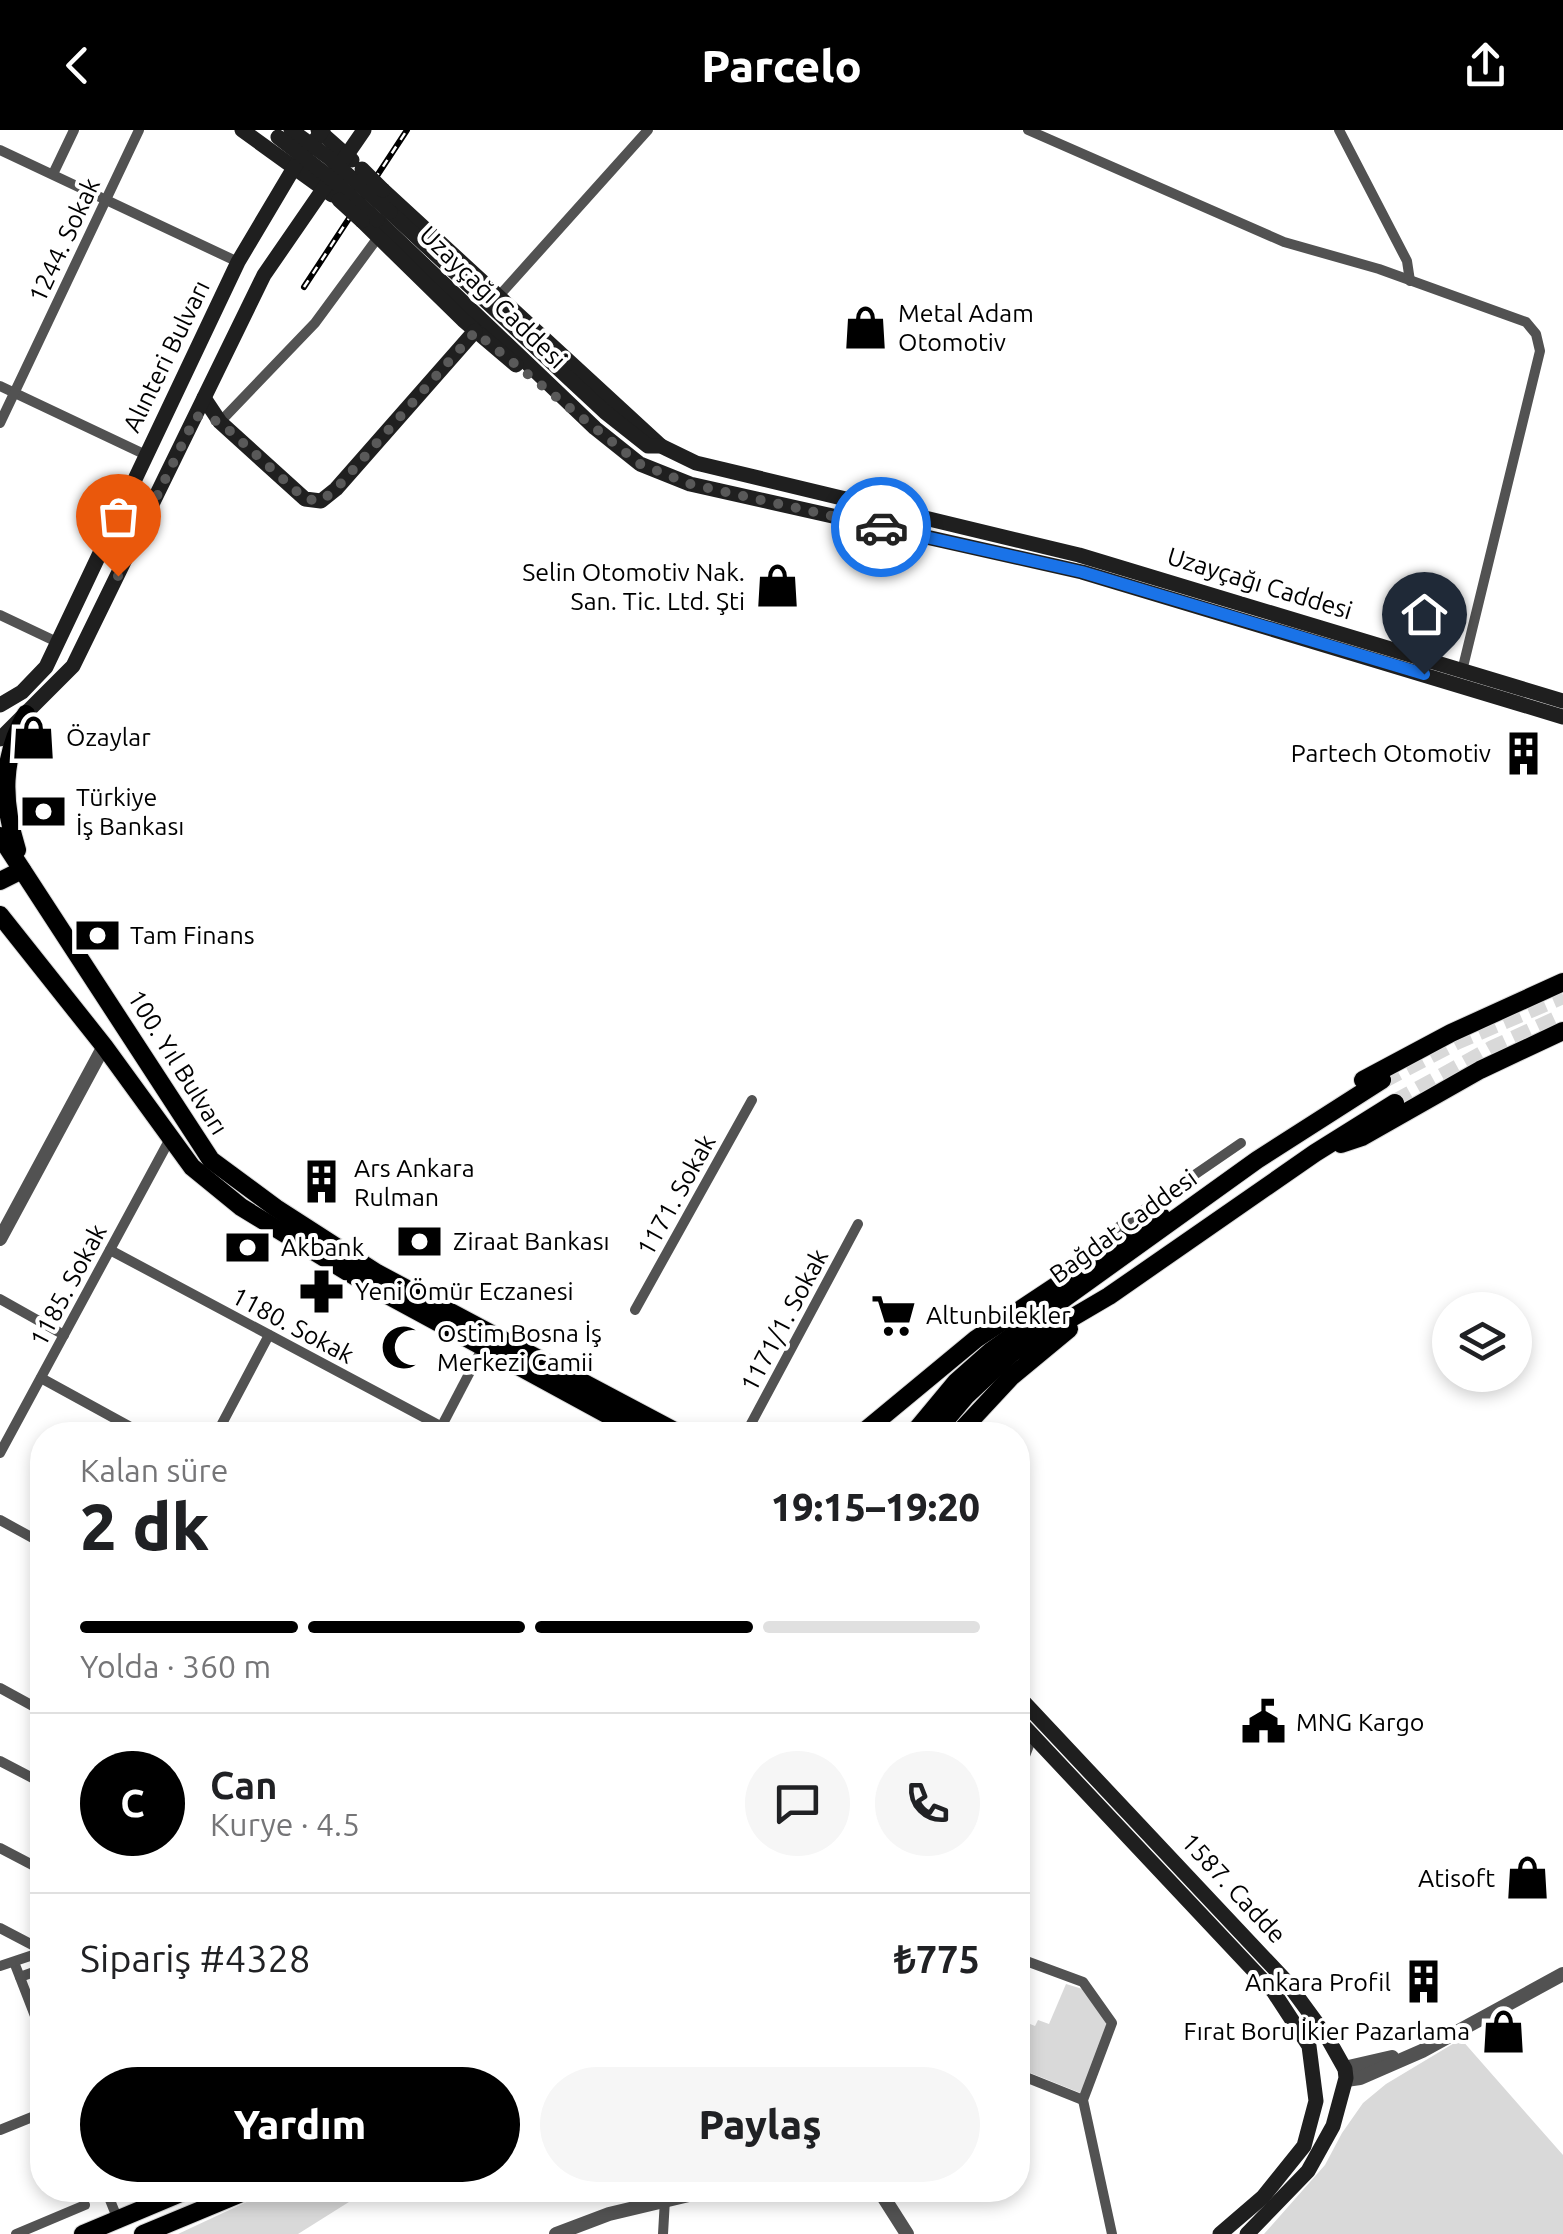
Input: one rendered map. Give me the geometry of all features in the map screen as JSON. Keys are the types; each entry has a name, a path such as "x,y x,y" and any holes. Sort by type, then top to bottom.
{"main road":[{"path":"242,130 377,222 475,332 572,408"},
{"path":"0,739 73,666 264,275 364,130"},
{"path":"320,131 661,446"},
{"name":"Alınteri Bulvarı","path":"0,705 22,692 46,667 238,262 320,131"},
{"name":"Uzayçağı Caddesi","path":"278,132 334,180 572,408 640,464 690,484 1082,572 1563,717"},
{"name":"Uzayçağı Caddesi","path":"377,222 648,446 661,446 696,463 1079,555 1563,701"},
{"name":"Uzayçağı Caddesi","path":"204,398 220,422 305,499 321,501 336,489 475,332"},
{"name":"Uzayçağı Caddesi","path":"196,416 220,422"},
{"path":"0,881 22,870 4,790 7,760 26,714"},
{"name":"100. Yıl Bulvarı","path":"0,836 211,1160 376,1273 657,1422"},
{"name":"100. Yıl Bulvarı","path":"0,915 104,1046 192,1168 241,1207 369,1285 621,1422"},
{"path":"1308,1125 1336,1098 1377,1071 1451,1032 1563,982"},
{"path":"1321,1150 1362,1138 1480,1070 1563,1031"},
{"name":"Bağdat Caddesi","path":"944,1422 1012,1354 1257,1160 1382,1080"},
{"name":"Bağdat Caddesi","path":"923,1422 956,1382 980,1361 1064,1311 1110,1296 1395,1103"},
{"path":"878,1422 976,1340 1124,1239 1257,1160"},
{"path":"970,1422 1011,1377 1110,1296"},
{"name":"1587. Cadde","path":"1030,1709 1286,1982 1314,2016 1344,2073"},
{"name":"1587. Cadde","path":"1030,1732 1274,1992 1309,2046 1315,2080 1313,2120 1297,2158 1264,2197 1220,2234"},
{"path":"1325,2060 1344,2073 1334,2092 1323,2090 1315,2080 1317,2067 1325,2060"},
{"path":"1247,2234 1294,2189 1314,2161 1333,2126 1344,2073"},
{"path":"83,2234 160,2202"},
{"path":"143,2234 220,2202"}],"street":[{"path":"53,174 74,130"},
{"name":"1244. Sokak","path":"0,422 139,130"},
{"path":"498,297 648,130"},
{"path":"1028,130 1284,242 1526,322 1536,334 1540,345 1462,671"},
{"path":"1339,130 1407,261 1410,281"},
{"path":"0,150 238,262"},
{"path":"220,422 315,323 377,222"},
{"path":"0,386 146,456"},
{"path":"0,615 57,642"},
{"path":"0,1239 104,1046"},
{"name":"1171. Sokak","path":"635,1310 752,1100"},
{"name":"1185. Sokak","path":"0,1453 172,1137"},
{"path":"1116,1228 1241,1143"},
{"name":"1171/1. Sokak","path":"753,1422 858,1224"},
{"name":"1180. Sokak","path":"110,1250 423,1422"},
{"path":"0,1299 64,1335"},
{"path":"223,1422 269,1335"},
{"path":"444,1422 483,1347"},
{"path":"41,1378 121,1422"},
{"path":"0,1520 30,1537"},
{"path":"0,1688 30,1704"},
{"path":"1030,1743 1033,1735"},
{"path":"0,1761 30,1777"},
{"path":"0,1848 30,1864"},
{"path":"0,1928 30,1944"},
{"path":"0,1966 30,1956"},
{"path":"14,1962 30,2003"},
{"path":"1030,1962 1083,1982 1112,2023 1083,2100 1112,2234"},
{"path":"20,1977 30,1973"},
{"path":"1344,2073 1360,2078 1422,2050 1563,1974"},
{"path":"1030,2079 1083,2100"},
{"path":"0,2130 30,2118"},
{"path":"111,2202 118,2220"},
{"path":"556,2234 642,2202"},
{"path":"663,2234 664,2202"},
{"path":"887,2202 907,2234"},
{"path":"16,2234 85,2205"}],"shaded area":[{"path":"1066,1984 1086,1990 1110,2024 1083,2094 1030,2073 1030,2024 1035,2026 1038,2020 1049,2024"},
{"path":"1461,2039 1563,2155 1563,2234 1264,2234 1325,2165 1363,2103 1386,2084"},
{"path":"246,2202 349,2202 298,2234 178,2234"}],"tunnel":[{"path":"1382,1080 1456,1041 1563,995"},
{"path":"1395,1103 1493,1049 1563,1017"}],"railway":[{"path":"304,287 407,130"}],"way so far":[{"path":"118,576 196,416 220,422 305,499 321,501 336,489 475,332 640,464 690,484 881,527"}],"place":[{"name":"Metal Adam Otomotiv","path":"865,327"},
{"name":"Selin Otomotiv Nak. San. Tic. Ltd. Şti","path":"778,586"},
{"name":"Özaylar","path":"33,737"},
{"name":"Partech Otomotiv","path":"1524,753"},
{"name":"Türkiye İş Bankası","path":"43,811"},
{"name":"Tam Finans","path":"97,935"},
{"name":"Ars Ankara Rulman","path":"321,1182"},
{"name":"Ziraat Bankası","path":"420,1241"},
{"name":"Akbank","path":"248,1247"},
{"name":"Yeni Ömür Eczanesi","path":"322,1291"},
{"name":"Altunbilekler","path":"893,1315"},
{"name":"Ostim Bosna İş Merkezi Camii","path":"404,1347"},
{"name":"MNG Kargo","path":"1263,1722"},
{"name":"Atisoft","path":"1528,1878"},
{"name":"Ankara Profil","path":"1424,1982"},
{"name":"Fırat Boru İkier Pazarlama","path":"1503,2031"}],"route":[{"path":"881,527 1082,572 1424,674"}]}
